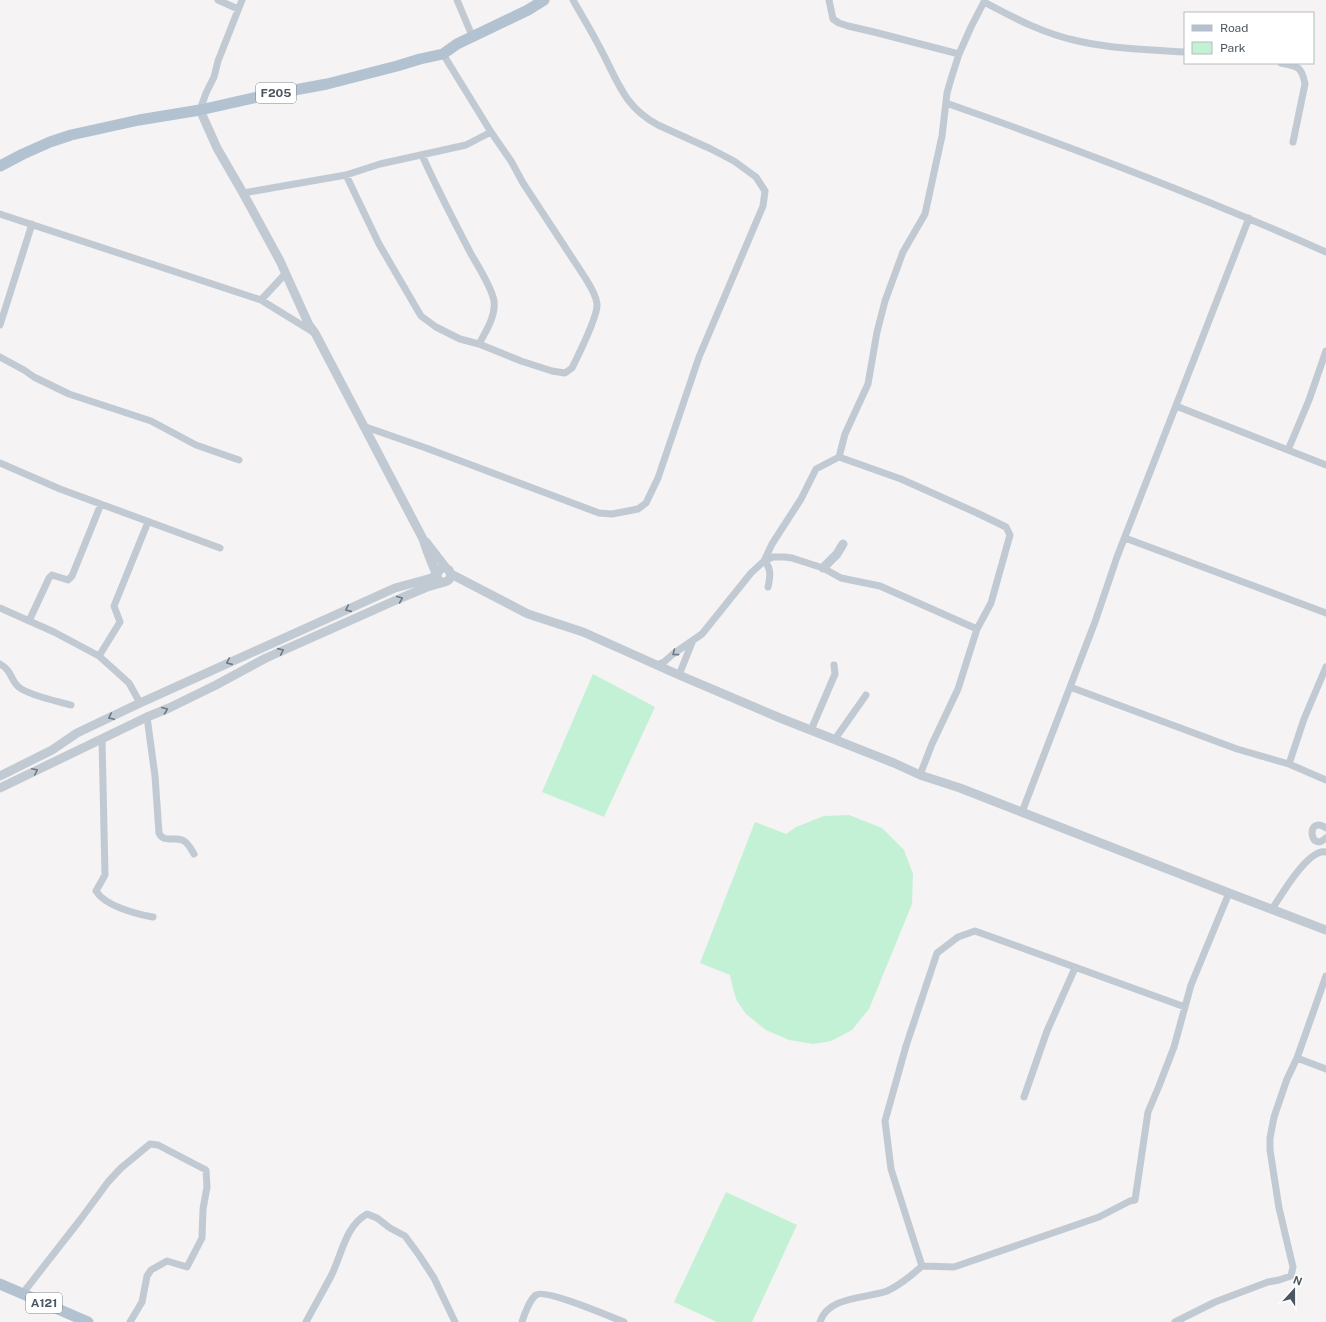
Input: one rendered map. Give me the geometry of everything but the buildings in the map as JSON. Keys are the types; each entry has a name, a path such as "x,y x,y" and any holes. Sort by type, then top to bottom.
{"main road":[{"name":"F205","path":"0,166 30,151 71,135 138,120 200,110 262,96 327,84 443,54 457,44 473,38 528,10 544,0"},
{"name":"A121","path":"0,1284 88,1322"}],"street":[{"path":"218,0 238,9"},
{"path":"242,0 218,61 214,78 206,93 200,110 217,148 286,273 308,326 314,333 423,539 429,560 439,581 445,582"},
{"path":"457,0 473,38"},
{"path":"363,426 599,513 612,514 625,512 638,509 646,503 658,478 699,357 763,206 765,191 756,177 734,161 711,148 650,121 632,106 624,96 601,49 573,0"},
{"path":"829,0 833,19 838,23 960,54"},
{"path":"839,457 845,434 868,384 877,332 885,301 903,252 925,214 942,136 947,93 960,54 985,1 1033,27 1077,41 1184,52"},
{"path":"346,175 379,244 421,316 436,327 460,339 479,344 552,372 565,373 572,368 596,316 597,302 593,292 527,190 511,161 491,132 443,54"},
{"path":"1284,64 1298,68 1301,71 1305,84 1293,142"},
{"path":"946,103 1038,136 1249,218 1326,252"},
{"path":"243,193 346,175 380,164 466,145 491,132"},
{"path":"422,155 494,300 493,313 490,323 479,344"},
{"path":"0,214 261,300 314,333"},
{"path":"1022,812 1095,622 1125,538 1249,218"},
{"path":"0,325 32,224"},
{"path":"261,300 286,273"},
{"path":"1288,450 1309,400 1326,351"},
{"path":"0,357 34,377 69,394 151,421 196,445 239,460"},
{"path":"1176,406 1326,465"},
{"path":"764,561 772,544 801,499 816,469 839,457 901,479 1006,527 1010,535 991,603 977,629 958,689 932,744 920,775"},
{"path":"0,463 60,489 220,548"},
{"path":"28,621 48,578 52,575 68,580 72,576 101,504"},
{"path":"99,656 120,622 114,606 148,522"},
{"path":"1125,538 1326,613"},
{"path":"0,788 147,717 169,708 266,658 394,601 450,579 448,571 430,545 423,539"},
{"path":"824,568 837,554 843,544"},
{"path":"657,665 664,662 702,634 751,573 764,561 773,557 792,558 824,568 841,578 854,582 880,586 977,629"},
{"path":"764,561 768,564 770,573 768,587"},
{"path":"0,776 52,750 77,733 140,703 395,588 437,575 441,568 528,614 583,632 679,675 920,775 960,788 1326,930"},
{"path":"0,608 54,632 99,656 129,684 140,703"},
{"path":"679,675 694,640"},
{"path":"0,664 9,671 20,689 71,705"},
{"path":"811,730 835,674 834,665"},
{"path":"1289,764 1304,720 1326,667"},
{"path":"1070,687 1237,749 1289,764 1326,780"},
{"path":"835,739 866,696"},
{"path":"147,717 161,837 183,840 190,845 194,854"},
{"path":"102,739 105,875 96,891 99,897 135,914 153,917"},
{"path":"1272,909 1302,866 1319,853 1325,851 1323,840 1316,842 1311,835 1314,827 1318,825 1325,826"},
{"path":"820,1322 822,1315 839,1302 886,1291 909,1278 922,1266 954,1267 1098,1217 1134,1200 1148,1112 1174,1047 1191,985 1229,893"},
{"path":"922,1266 891,1169 885,1121 906,1046 937,953 958,937 975,931 1185,1008"},
{"path":"1024,1097 1047,1031 1075,968"},
{"path":"1175,1322 1215,1302 1268,1282 1291,1276 1293,1267 1279,1208 1270,1150 1270,1138 1274,1117 1286,1079 1297,1058 1326,976"},
{"path":"1297,1058 1326,1069"},
{"path":"22,1293 108,1182 121,1168 150,1144 158,1145 206,1170 207,1187 203,1209 202,1238 187,1267 167,1261 151,1270 147,1276 142,1302 130,1322"},
{"path":"306,1322 330,1277 351,1228 359,1218 367,1214 377,1218 390,1228 405,1236 434,1278 455,1322"},
{"path":"522,1322 535,1295 540,1293 561,1298 624,1322"}],"green space":[{"path":"593,674 655,707 604,817 542,792"},
{"path":"849,815 882,828 904,850 913,874 912,904 869,1009 852,1030 831,1041 813,1044 789,1040 766,1030 746,1014 737,1001 730,975 700,963 755,822 786,834 796,827 824,816"},
{"path":"726,1192 797,1225 752,1322 717,1322 674,1302"}]}
